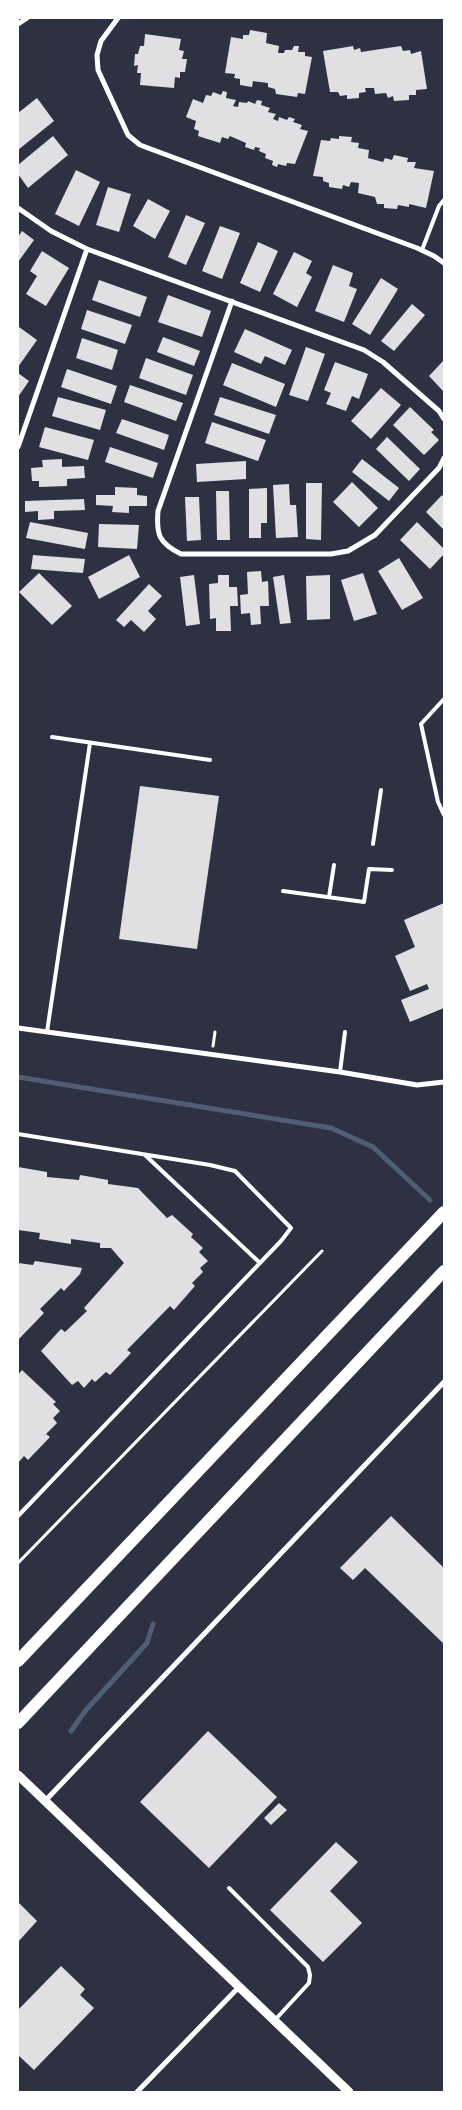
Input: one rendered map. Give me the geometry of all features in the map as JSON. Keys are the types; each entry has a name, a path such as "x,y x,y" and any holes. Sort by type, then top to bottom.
{"highway":[{"path":"18,1661 444,1212"},
{"path":"18,1723 442,1273"}],"street":[{"path":"18,24 27,18"},
{"path":"118,18 101,41 97,55 98,70 128,135 140,145 422,250 444,263"},
{"path":"18,208 51,231 87,249 364,350 383,362 439,412 444,419"},
{"path":"18,447 87,249"},
{"path":"232,301 158,511 157,526 160,540 170,549 181,554 331,554 348,551 375,535 439,468 444,458"},
{"path":"18,1028 416,1084 444,1082"},
{"path":"45,1801 444,1382"},
{"path":"18,1774 349,2092"},
{"path":"137,2092 239,1987"}],"lane":[{"path":"422,250 439,206 444,200"},
{"path":"444,699 421,724 438,802 444,816"},
{"path":"52,737 210,760"},
{"path":"47,1032 90,743"},
{"path":"373,844 381,790"},
{"path":"329,897 334,864"},
{"path":"283,891 364,902 370,869 392,870"},
{"path":"340,1072 345,1032"},
{"path":"18,1134 210,1165 236,1171 291,1228 260,1263 18,1516"},
{"path":"145,1155 260,1263"},
{"path":"229,1888 308,1967 309,1983 274,2021"}],"path":[{"path":"18,1563 322,1251"}],"building":[{"path":"250,30 267,33 266,43 279,46 278,53 284,53 285,50 292,50 294,46 299,46 298,52 305,52 305,56 312,57 305,94 298,93 297,97 276,94 275,89 268,87 268,83 253,81 252,87 240,85 240,79 234,78 235,74 225,73 231,37 243,39 243,35 249,35"},
{"path":"145,34 181,39 179,50 184,51 182,59 187,59 185,72 180,72 180,78 175,77 174,88 140,85 141,73 137,73 138,65 134,66 135,54 138,54 140,46 144,46"},
{"path":"353,46 354,50 360,48 361,52 401,46 403,51 410,50 411,54 421,51 427,89 416,90 416,95 409,95 409,100 394,101 393,96 388,98 386,93 375,94 374,88 365,88 366,92 359,93 359,98 347,99 347,95 340,96 338,92 330,92 323,51"},
{"path":"223,91 227,92 226,98 236,100 233,106 238,107 239,102 247,103 248,101 255,104 257,100 262,101 261,105 270,108 268,112 276,114 273,119 278,121 279,117 287,120 289,117 295,119 293,122 302,125 300,129 308,131 295,164 287,163 286,166 278,164 277,167 272,165 273,161 265,158 266,154 259,151 260,148 255,147 254,150 245,147 246,143 230,136 228,139 222,137 220,143 198,136 199,131 194,129 196,121 186,117 193,99 203,103 206,95 211,96 213,92 221,95"},
{"path":"37,98 54,121 18,150 18,113"},
{"path":"53,136 68,155 28,188 18,174 18,165"},
{"path":"339,136 352,137 351,142 359,143 358,148 369,150 368,158 383,162 385,158 392,160 394,155 408,158 407,162 416,162 414,168 434,171 426,208 409,204 409,207 398,205 397,209 384,208 384,204 377,204 375,197 358,193 359,183 351,182 349,187 343,185 342,189 329,187 329,183 323,181 323,177 313,176 321,140 339,139"},
{"path":"76,170 100,182 79,226 55,214"},
{"path":"108,187 131,194 119,232 96,225"},
{"path":"148,199 170,211 155,239 133,226"},
{"path":"186,215 205,223 186,265 168,257"},
{"path":"220,226 240,233 222,279 202,271"},
{"path":"22,231 34,240 18,262 18,237"},
{"path":"258,242 278,251 260,292 240,283"},
{"path":"42,251 69,268 46,306 26,294 37,276 30,271"},
{"path":"294,252 312,261 306,273 312,277 297,307 273,294"},
{"path":"333,265 353,273 349,286 357,289 344,322 315,311"},
{"path":"381,278 398,289 370,335 352,324"},
{"path":"99,280 147,297 140,317 92,300"},
{"path":"168,295 211,311 202,337 158,322"},
{"path":"412,304 425,315 394,351 381,341"},
{"path":"87,310 132,325 125,344 81,329"},
{"path":"19,327 37,340 18,367 18,329"},
{"path":"245,329 292,350 285,365 265,356 261,364 234,352"},
{"path":"163,337 200,351 194,366 157,352"},
{"path":"82,338 118,350 112,370 76,358"},
{"path":"306,347 325,354 308,401 289,395"},
{"path":"146,358 193,375 186,395 139,378"},
{"path":"444,360 444,392 429,376"},
{"path":"335,362 368,374 359,399 352,396 346,411 326,404 331,393 324,390"},
{"path":"232,363 285,384 276,407 223,385"},
{"path":"67,369 117,386 111,404 61,387"},
{"path":"18,373 29,381 18,397"},
{"path":"130,385 183,403 176,421 124,402"},
{"path":"381,388 401,405 371,439 351,421"},
{"path":"58,397 106,410 100,430 52,416"},
{"path":"220,397 276,415 269,434 214,415"},
{"path":"410,407 434,430 431,432 439,440 424,455 393,425"},
{"path":"122,419 169,435 164,450 116,433"},
{"path":"212,422 266,440 258,461 205,443"},
{"path":"45,427 94,440 88,460 39,447"},
{"path":"387,437 420,469 409,481 376,449"},
{"path":"110,447 158,463 153,478 105,462"},
{"path":"62,459 62,467 84,466 85,478 67,479 67,486 39,487 39,481 32,481 31,468 43,467 42,460"},
{"path":"362,459 399,488 389,501 352,472"},
{"path":"246,461 246,479 197,482 196,464"},
{"path":"352,482 378,508 359,527 333,502"},
{"path":"306,483 322,483 321,540 306,539"},
{"path":"289,484 290,505 296,505 298,537 276,538 273,485"},
{"path":"115,487 137,488 137,495 147,496 147,506 129,506 129,513 112,512 113,506 96,505 96,495 115,495"},
{"path":"267,488 267,523 261,523 261,538 249,538 249,489"},
{"path":"216,491 229,491 230,540 217,540"},
{"path":"442,495 444,498 444,530 426,512"},
{"path":"185,497 199,497 201,540 187,541"},
{"path":"84,499 85,510 54,511 54,519 38,520 38,511 25,512 25,501"},
{"path":"30,522 88,533 85,549 26,538"},
{"path":"417,522 444,549 444,554 430,569 400,540"},
{"path":"99,524 139,525 137,549 98,547"},
{"path":"33,555 85,559 83,573 31,569"},
{"path":"129,555 140,577 99,599 88,577"},
{"path":"399,558 423,598 402,610 378,571"},
{"path":"261,571 262,582 268,581 269,606 260,606 261,624 251,625 250,613 241,614 240,595 248,594 247,572"},
{"path":"39,573 72,606 52,625 19,592"},
{"path":"363,573 377,614 354,621 341,580"},
{"path":"194,575 200,624 186,626 180,577"},
{"path":"218,575 229,575 229,587 237,587 238,606 230,606 231,631 216,631 216,618 210,619 209,584 218,583"},
{"path":"284,575 291,623 280,624 273,577"},
{"path":"330,575 330,619 307,620 306,576"},
{"path":"149,584 162,596 148,611 156,619 144,632 131,620 124,627 116,620"},
{"path":"140,786 219,796 197,949 119,939"},
{"path":"444,903 444,1008 410,1022 401,1000 429,989 427,984 410,991 395,956 415,947 404,920"},
{"path":"18,1167 47,1172 47,1177 79,1180 80,1175 108,1180 108,1184 138,1188 167,1218 172,1215 193,1234 191,1237 203,1248 199,1252 208,1261 200,1268 203,1272 192,1283 195,1286 174,1310 170,1306 127,1350 131,1353 110,1375 106,1372 95,1382 92,1379 84,1388 78,1381 72,1385 41,1351 61,1329 65,1332 87,1311 84,1308 124,1263 111,1248 100,1248 100,1243 71,1239 71,1244 39,1239 40,1233 18,1230"},
{"path":"35,1261 82,1268 80,1274 64,1291 61,1288 40,1309 44,1313 18,1340 18,1263 33,1265"},
{"path":"22,1370 56,1402 53,1404 60,1411 53,1418 57,1423 46,1434 50,1437 28,1460 24,1456 18,1463 18,1375"},
{"path":"391,1516 444,1568 444,1644 365,1568 353,1580 340,1568"},
{"path":"208,1731 277,1797 209,1868 140,1802"},
{"path":"279,1803 287,1810 271,1825 264,1818"},
{"path":"336,1842 358,1862 330,1891 362,1923 323,1962 270,1910"},
{"path":"18,1902 37,1921 18,1942"},
{"path":"61,1966 85,1989 80,1995 94,2008 34,2070 18,2055 18,2010"}],"waterway":[{"path":"18,1077 331,1128 373,1147 430,1200"},
{"path":"71,1731 86,1710 147,1643 153,1624"}]}
